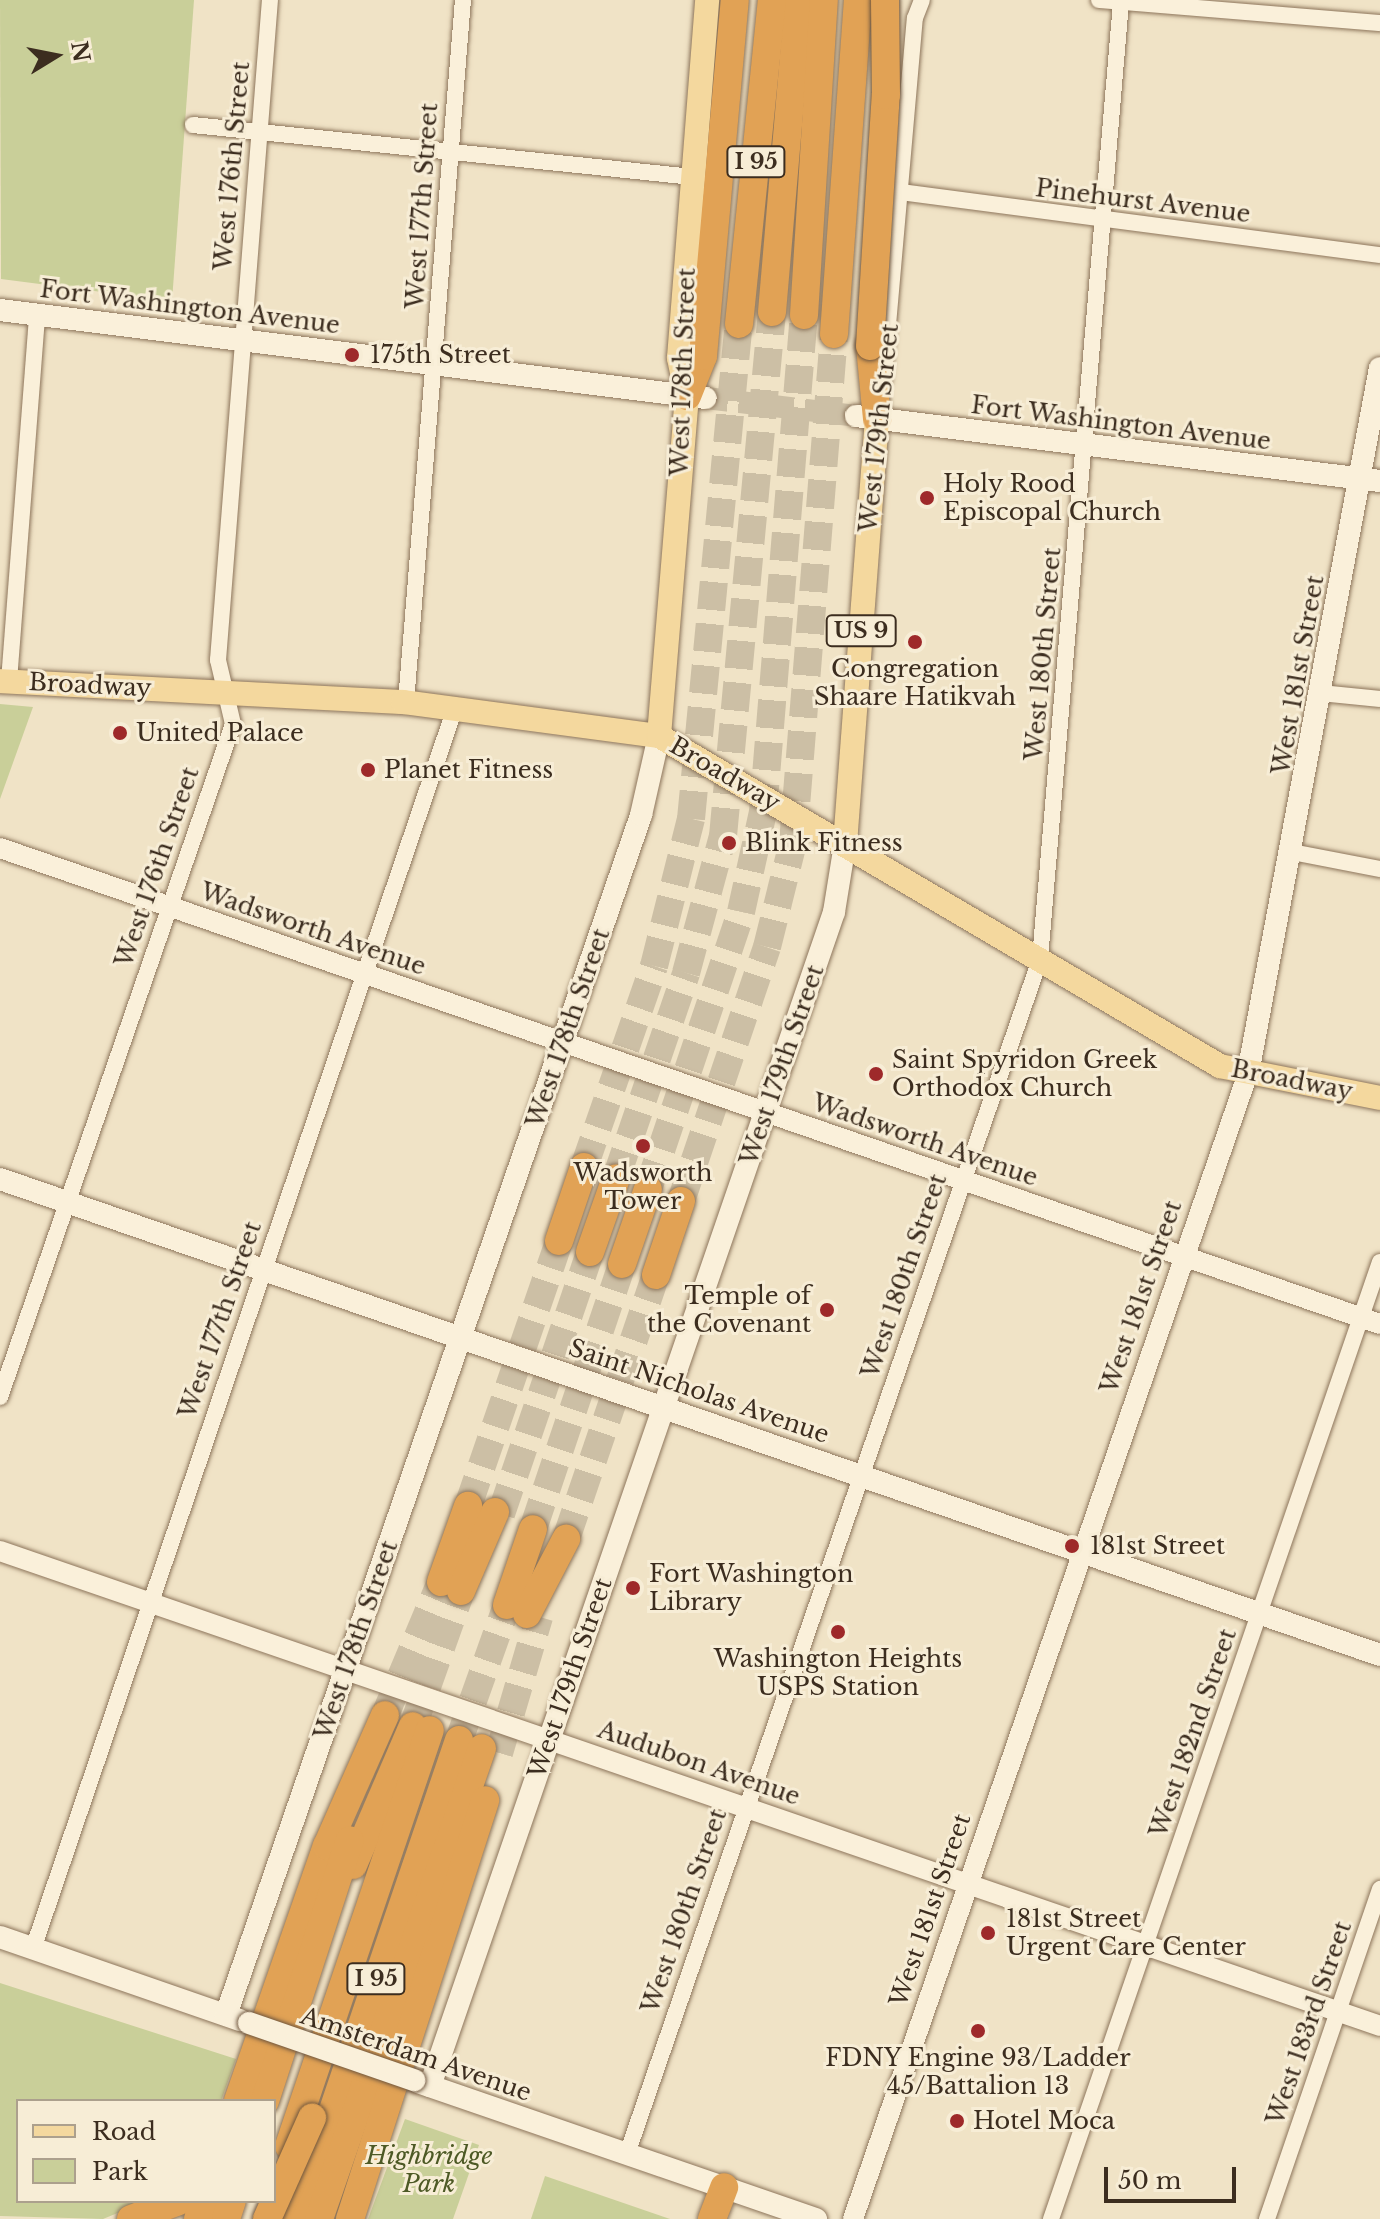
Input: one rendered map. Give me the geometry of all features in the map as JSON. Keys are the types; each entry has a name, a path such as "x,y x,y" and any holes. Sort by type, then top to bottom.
{"highway":[{"path":"697,397 735,0"},
{"name":"I 95","path":"746,0 739,324 772,0"},
{"name":"I 95","path":"772,312 799,0"},
{"name":"I 95","path":"804,315 824,0"},
{"path":"834,334 858,0"},
{"path":"843,204 887,0"},
{"name":"US 9","path":"867,418 886,95 887,0"},
{"path":"559,1241 584,1167"},
{"path":"590,1252 616,1178"},
{"path":"622,1264 648,1189"},
{"path":"656,1275 681,1201"},
{"path":"468,1506 459,1590 498,1513"},
{"path":"533,1529 524,1612 566,1539"},
{"path":"266,2099 322,1932 406,1722"},
{"path":"239,2099 317,1872 406,1722"},
{"name":"I 95","path":"276,2187 406,1722"},
{"path":"314,2218 350,2127 480,1747"},
{"name":"I 95","path":"314,2218 480,1747"},
{"name":"I 95","path":"350,2219 445,1938 480,1747"},
{"path":"283,2219 312,2118 335,2053"},
{"path":"276,2201 312,2118"},
{"path":"712,2219 724,2187"},
{"path":"133,2219 174,2203"}],"main road":[{"name":"West 178th Street","path":"226,2015 647,794 659,736 697,397 679,358 707,0"},
{"name":"Fort Washington Avenue","path":"0,310 697,397"},
{"name":"West 181st Street","path":"1248,1073 1321,693 1370,480 1380,368"},
{"name":"Fort Washington Avenue","path":"867,418 1370,480"},
{"name":"West 179th Street","path":"422,2083 549,1739 839,897 845,844 867,418"},
{"name":"Broadway","path":"4,681 406,702 659,736 1220,1066 1380,1098"},
{"name":"Saint Nicholas Avenue","path":"0,1179 1380,1655"},
{"name":"Amsterdam Avenue","path":"0,1937 816,2219"}],"street":[{"name":"West 176th Street","path":"0,1397 233,724 218,660 270,0"},
{"name":"West 177th Street","path":"406,702 463,0"},
{"name":"West 179th Street","path":"867,418 901,192 915,18 922,0"},
{"path":"1099,0 1380,23"},
{"name":"West 180th Street","path":"627,2154 1040,959 1121,2"},
{"path":"193,125 450,157 693,177"},
{"name":"Pinehurst Avenue","path":"901,192 1103,221 1380,255"},
{"path":"4,681 37,314"},
{"path":"1321,693 1380,699"},
{"name":"West 177th Street","path":"33,1949 148,1602 455,708"},
{"name":"Wadsworth Avenue","path":"0,848 1371,1321"},
{"path":"1292,852 1380,869"},
{"name":"West 181st Street","path":"853,2219 1079,1550 1248,1073"},
{"name":"West 182nd Street","path":"1051,2219 1260,1613 1371,1321 1380,1262"},
{"name":"Audubon Avenue","path":"0,1551 1380,2026"},
{"name":"West 183rd Street","path":"1267,2219 1380,1889"}],"green space":[{"path":"0,0 194,0 172,301 1,279"},
{"path":"0,704 33,707 0,799"},
{"path":"0,1983 236,2059 222,2099 16,2099 16,2203 142,2203 103,2219 0,2216"},
{"name":"Highbridge Park","path":"405,2119 479,2145 453,2219 368,2219"},
{"name":"Highbridge Park","path":"545,2176 670,2219 531,2219"}],"tunnel":[{"path":"616,1178 686,973 723,836 772,312"},
{"path":"648,1189 741,912 763,812 804,315"},
{"path":"584,1167 654,966 691,819 739,324"},
{"path":"681,1201 767,947 793,843 834,334"},
{"path":"706,398 856,416"},
{"path":"468,1506 559,1241"},
{"path":"501,1514 590,1252"},
{"path":"533,1529 622,1264"},
{"path":"566,1539 656,1275"},
{"path":"385,1715 441,1582"},
{"path":"413,1726 461,1591"},
{"path":"459,1740 507,1605"},
{"path":"499,1753 539,1617"}],"place":[{"name":"175th Street","path":"352,355"},
{"name":"Holy Rood Episcopal Church","path":"927,498"},
{"name":"Congregation Shaare Hatikvah","path":"915,642"},
{"name":"United Palace","path":"120,733"},
{"name":"Planet Fitness","path":"368,770"},
{"name":"Blink Fitness","path":"729,843"},
{"name":"Saint Spyridon Greek Orthodox Church","path":"876,1074"},
{"name":"Wadsworth Tower","path":"643,1146"},
{"name":"Temple of the Covenant","path":"827,1310"},
{"name":"181st Street","path":"1072,1546"},
{"name":"Fort Washington Library","path":"633,1588"},
{"name":"Washington Heights USPS Station","path":"838,1632"},
{"name":"181st Street Urgent Care Center","path":"988,1933"},
{"name":"FDNY Engine 93/Ladder 45/Battalion 13","path":"978,2031"},
{"name":"Hotel Moca","path":"957,2121"}]}
